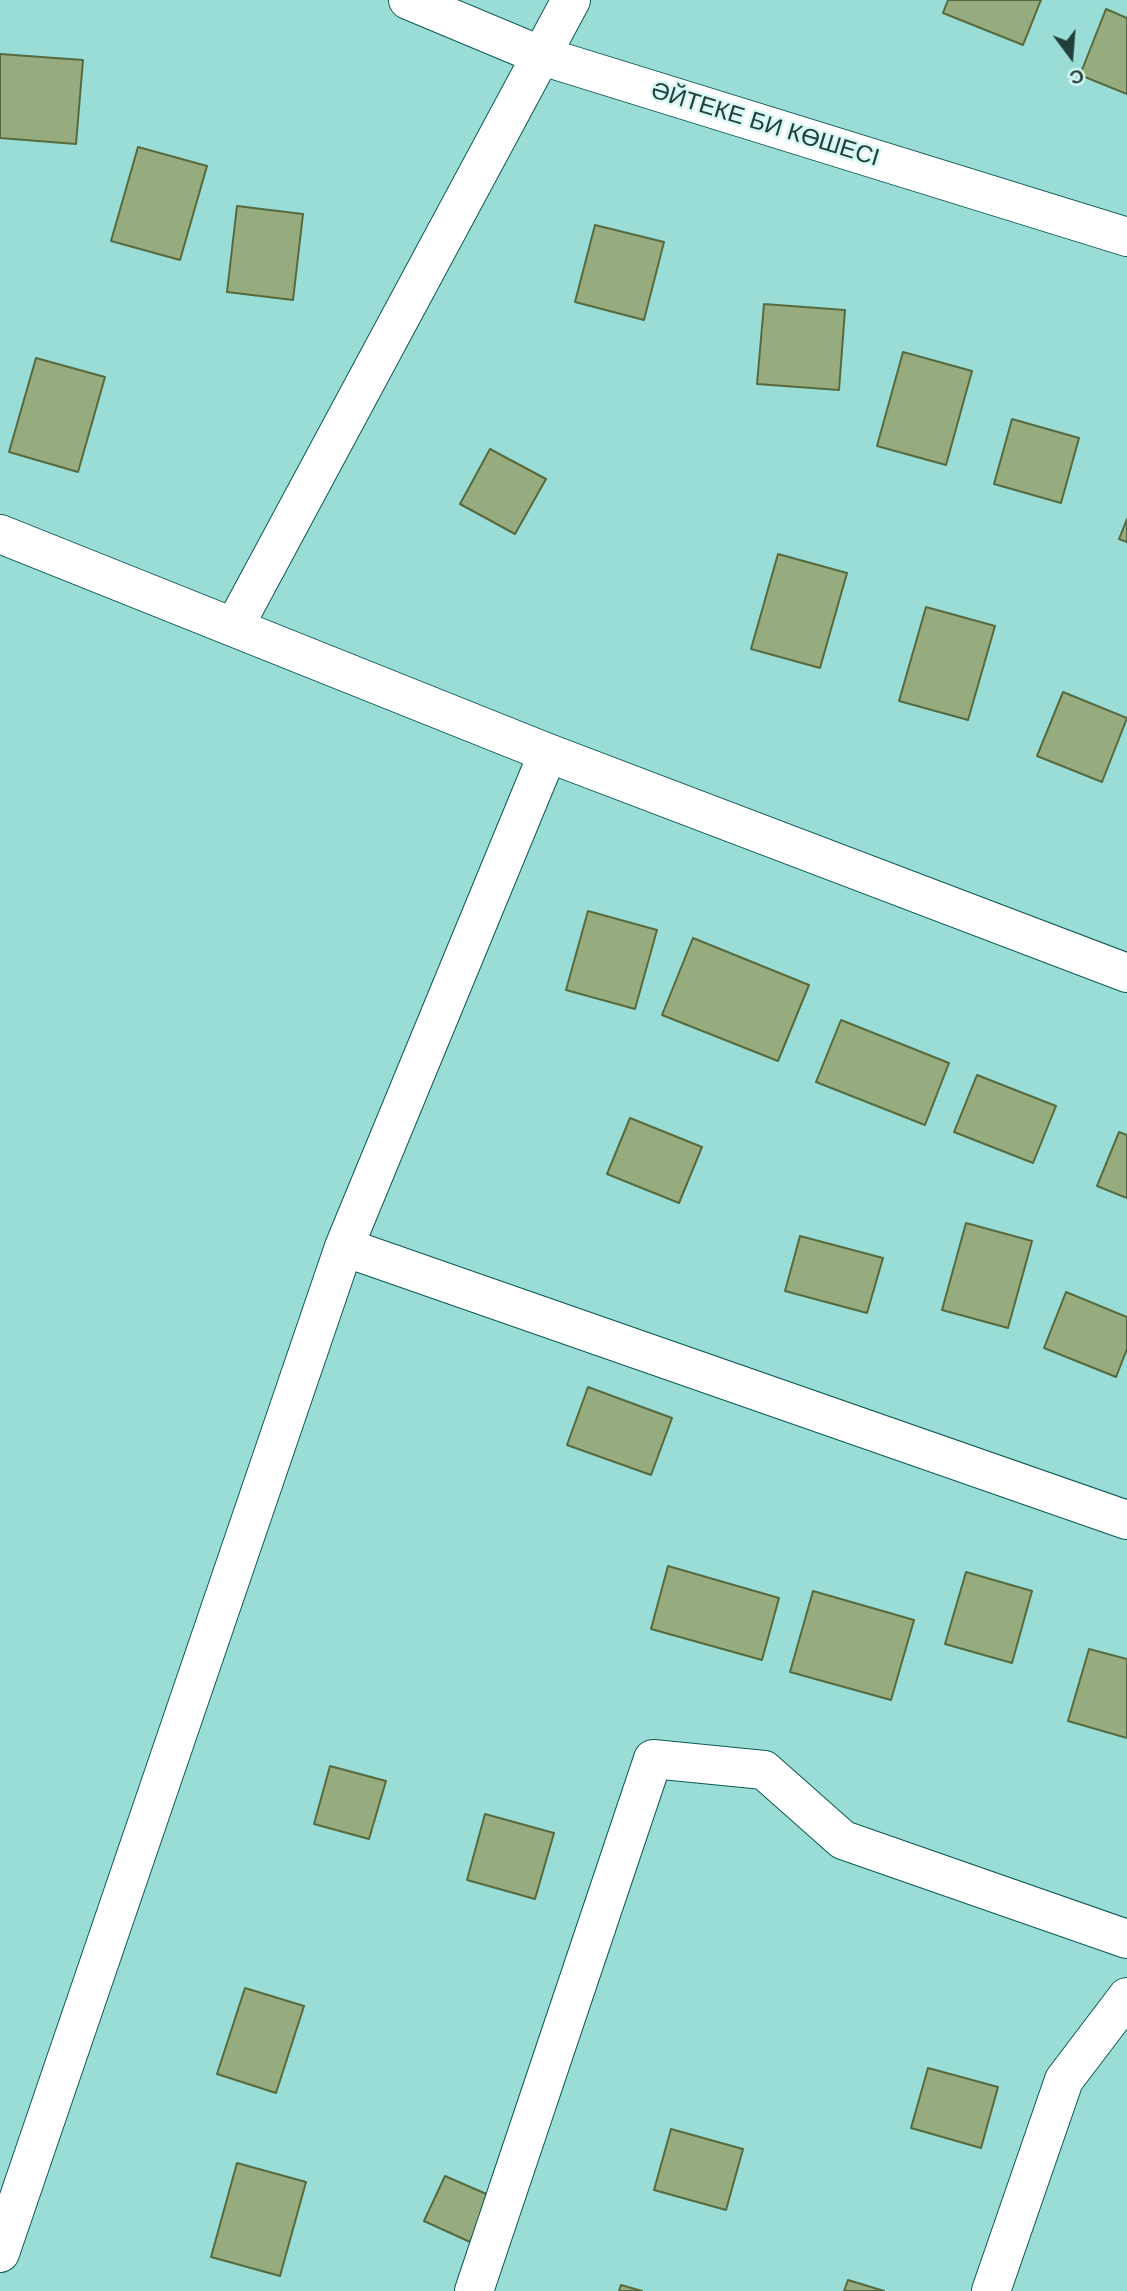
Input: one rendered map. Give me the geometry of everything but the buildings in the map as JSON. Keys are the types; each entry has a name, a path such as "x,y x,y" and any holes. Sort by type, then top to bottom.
{"street":[{"name":"ӘЙТЕКЕ БИ КӨШЕСІ","path":"408,0 542,56 1127,237"},
{"path":"234,627 571,0"},
{"path":"0,534 548,753 1127,973"},
{"path":"0,2253 344,1247 548,753"},
{"path":"344,1247 1127,1520"},
{"path":"474,2291 653,1759 764,1770 843,1840 1127,1938"},
{"path":"992,2291 1064,2080 1127,1997"}]}
